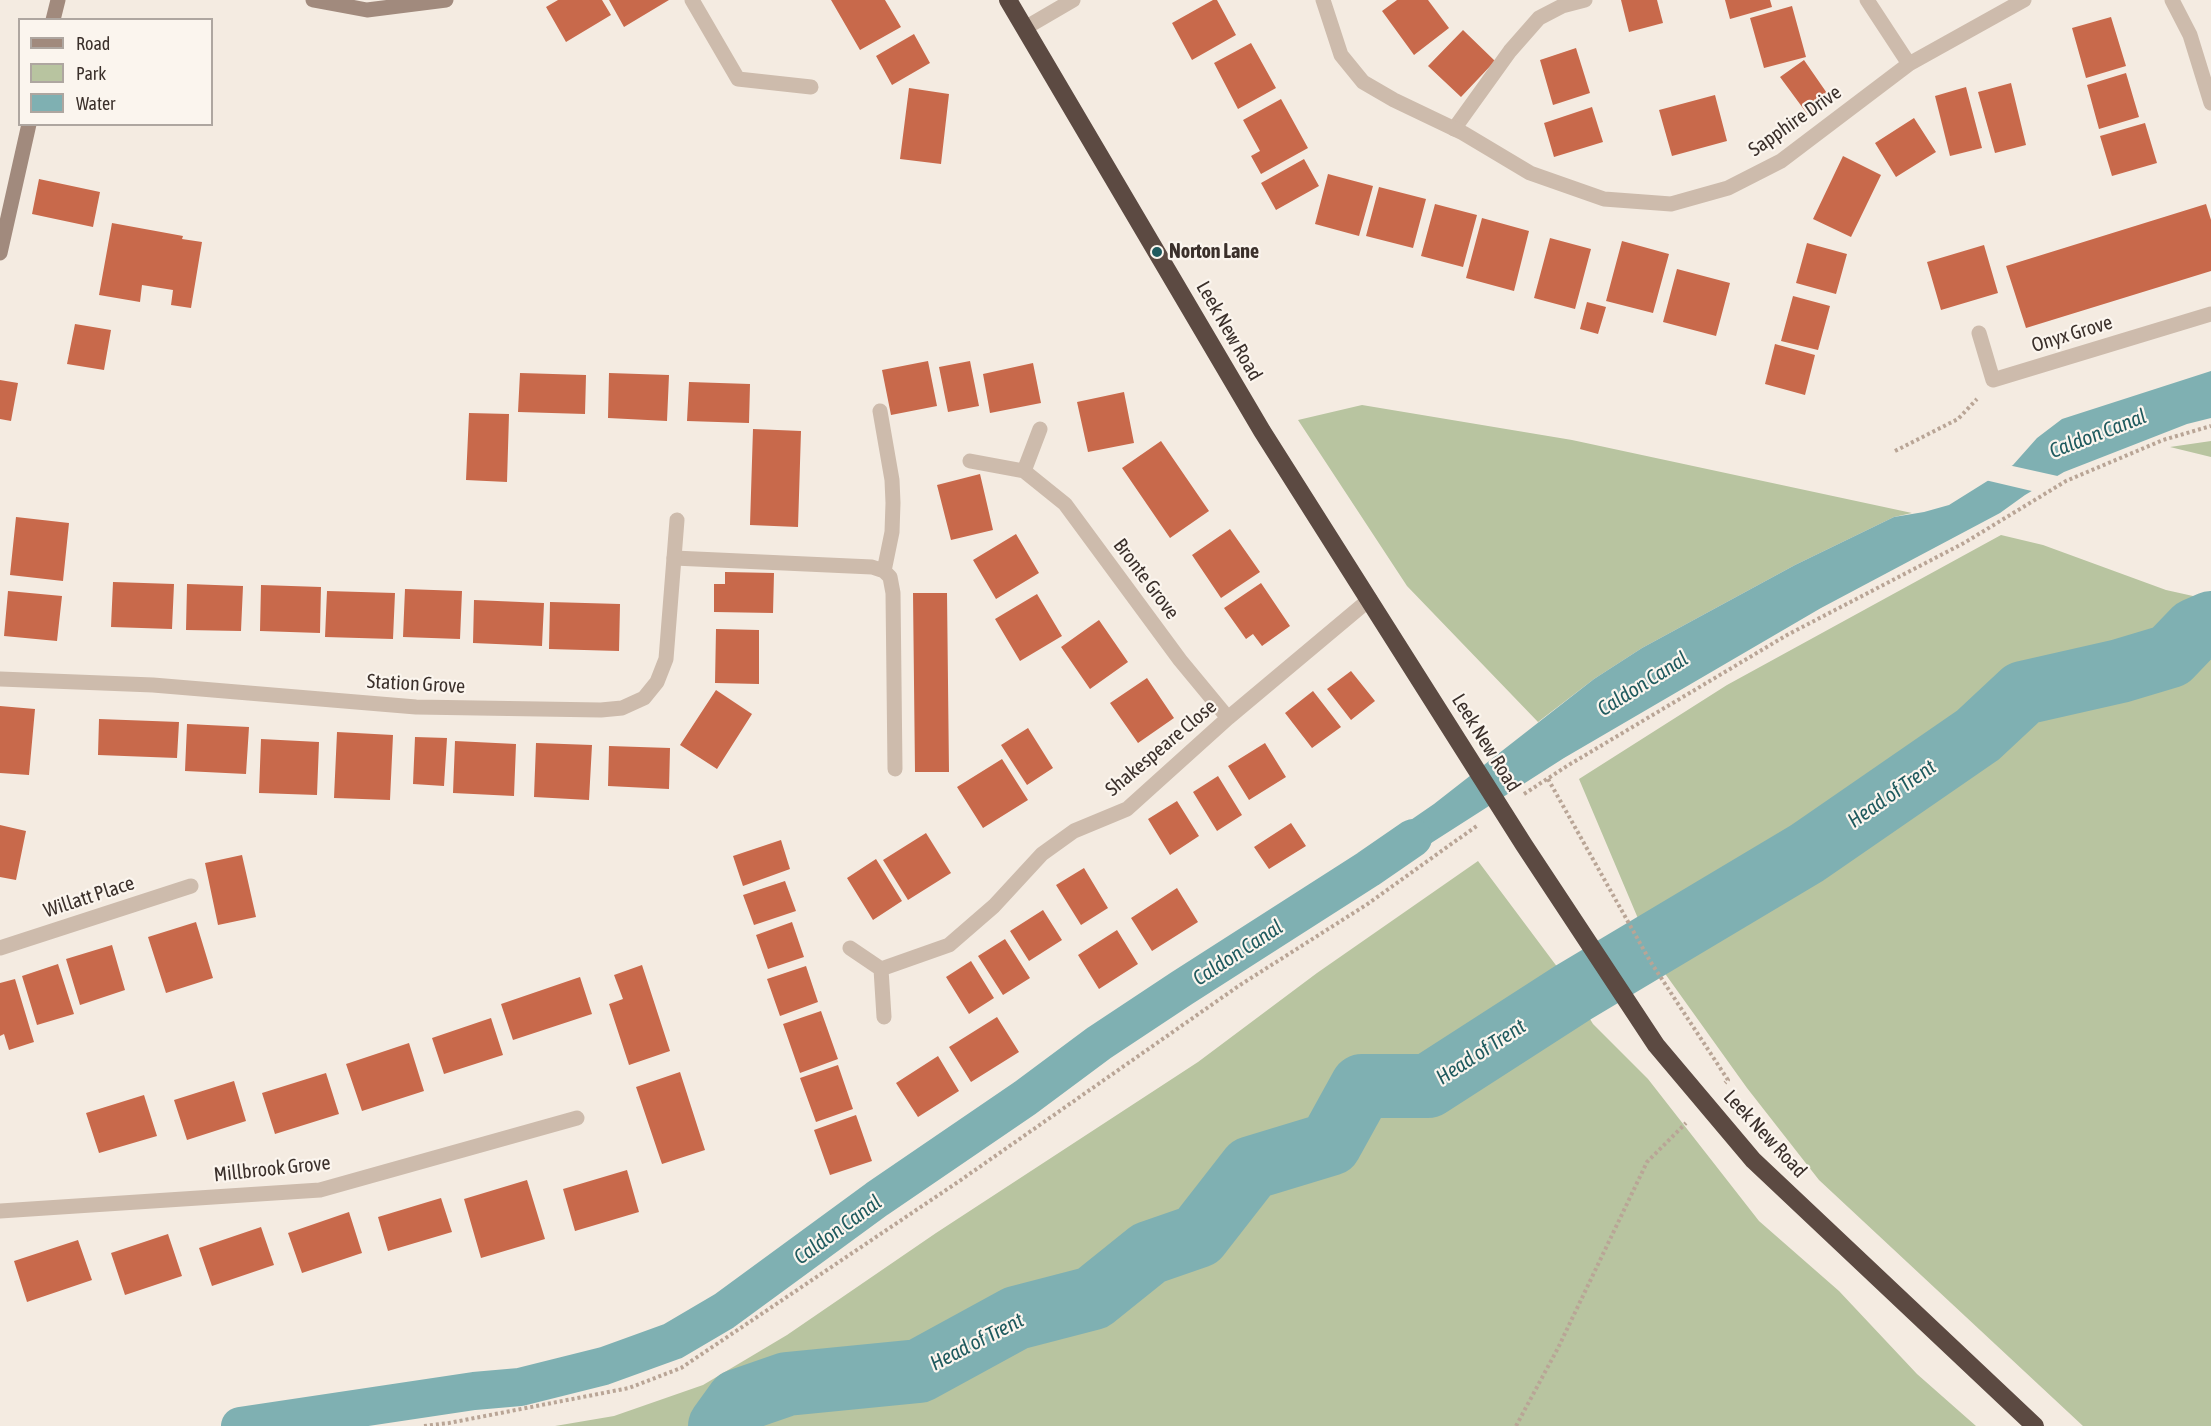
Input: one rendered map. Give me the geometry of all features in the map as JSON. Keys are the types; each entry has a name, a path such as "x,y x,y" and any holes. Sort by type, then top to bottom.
{"highway":[{"name":"Leek New Road","path":"1008,0 1262,431 1524,845 1656,1046 1754,1160 2035,1426"}],"street":[{"path":"54,18 58,0"},
{"path":"313,0 367,10 446,0"},
{"path":"692,0 738,79 811,87"},
{"path":"1025,28 1073,0"},
{"name":"Sapphire Drive","path":"1323,0 1341,55 1363,82 1454,129 1530,173 1604,199 1671,204 1728,188 1781,161 1909,64 2024,0"},
{"path":"1454,129 1510,51 1539,18 1562,6 1585,0"},
{"path":"1867,0 1909,64"},
{"path":"2172,0 2190,35 2211,103"},
{"path":"0,252 29,126"},
{"name":"Onyx Grove","path":"1993,380 2211,314"},
{"path":"1979,333 1993,380"},
{"path":"880,411 892,480 893,503 892,532 884,571"},
{"path":"1024,471 1040,429"},
{"name":"Bronte Grove","path":"970,461 1024,471 1065,504 1180,660 1228,718"},
{"name":"Station Grove","path":"0,679 153,685 416,707 601,710 622,708 644,698 657,682 666,659 677,520"},
{"path":"674,558 872,567 884,571 890,577 893,593 895,770"},
{"name":"Shakespeare Close","path":"881,969 949,945 994,906 1042,854 1074,831 1126,808 1228,718 1370,599"},
{"name":"Willatt Place","path":"0,948 191,886"},
{"path":"850,948 881,969 884,1017"},
{"name":"Millbrook Grove","path":"0,1211 320,1190 577,1118"}],"path":[{"path":"1895,451 1958,419 1993,380"},
{"path":"1521,796 1787,635 1964,543 2066,481 2163,440 2211,426"},
{"path":"1516,1426 1558,1348 1647,1162 1728,1080 1650,961 1548,778"},
{"path":"424,1426 448,1424 628,1388 681,1368 958,1182 1240,985 1366,905 1485,820"}],"green space":[{"path":"1362,405 1572,440 1912,513 1894,517 1795,565 1642,648 1594,679 1538,722 1407,586 1298,420"},
{"path":"2211,441 2211,457 2170,447"},
{"path":"2001,535 2043,545 2166,590 2211,600 2211,1426 2083,1426 1819,1180 1747,1088 1656,961 1579,779 1727,685"},
{"path":"1478,861 1564,976 1593,1024 1648,1079 1759,1221 1839,1291 1917,1374 1976,1426 555,1426 614,1416 703,1385 787,1335 936,1233 1198,1062 1317,973"}],"water":[{"path":"2211,371 2211,418 2187,424 2064,472 2000,513 1821,608 1564,758 1428,845 1384,879 1357,857 1434,804 1594,679 1642,648 1795,565 1894,517 1949,505 2013,465 2037,438 2062,419"}],"pier":[{"path":"2008,465 2062,477 2036,492 1985,480"}],"building":[{"path":"558,0 602,0 611,15 566,42 546,7"},
{"path":"609,0 669,0 624,27"},
{"path":"831,0 885,0 901,27 860,50"},
{"path":"1213,0 1217,0 1236,35 1192,60 1172,23"},
{"path":"1397,0 1428,0 1449,28 1414,55 1382,11"},
{"path":"1621,0 1657,0 1663,23 1629,32"},
{"path":"1725,0 1770,0 1772,7 1730,19"},
{"path":"1792,6 1806,57 1764,68 1750,18"},
{"path":"2111,17 2126,66 2086,78 2072,28"},
{"path":"1463,30 1495,61 1461,97 1428,66"},
{"path":"914,34 930,63 892,85 876,56"},
{"path":"1251,43 1276,88 1238,109 1214,63"},
{"path":"1576,48 1590,93 1553,105 1540,60"},
{"path":"1804,60 1831,99 1808,115 1780,77"},
{"path":"2126,73 2139,117 2099,129 2087,85"},
{"path":"2011,83 2026,145 1995,153 1978,92"},
{"path":"1966,87 1982,148 1950,156 1935,96"},
{"path":"909,88 949,94 941,164 900,159"},
{"path":"1715,95 1727,141 1672,156 1659,110"},
{"path":"1281,99 1308,148 1261,174 1251,156 1260,151 1243,120"},
{"path":"1592,107 1603,142 1554,157 1544,123"},
{"path":"1914,118 1936,152 1896,177 1875,143"},
{"path":"2145,123 2157,163 2112,176 2100,136"},
{"path":"1843,156 1881,175 1851,237 1813,219"},
{"path":"1304,159 1319,186 1276,210 1261,183"},
{"path":"1328,174 1373,186 1359,236 1315,224"},
{"path":"39,179 100,192 93,227 32,214"},
{"path":"1379,187 1426,199 1413,248 1366,236"},
{"path":"1435,204 1477,215 1463,267 1421,256"},
{"path":"2206,204 2211,220 2211,271 2026,328 2006,266"},
{"path":"1482,218 1529,231 1514,291 1466,278"},
{"path":"112,223 183,236 182,239 202,242 191,308 171,305 173,290 142,285 140,302 99,295"},
{"path":"1550,238 1591,249 1575,309 1534,298"},
{"path":"1622,241 1669,254 1653,313 1606,301"},
{"path":"1807,243 1847,254 1836,294 1796,283"},
{"path":"1984,245 1998,293 1941,310 1927,262"},
{"path":"1677,269 1730,283 1716,336 1663,322"},
{"path":"1793,296 1830,306 1818,350 1781,341"},
{"path":"1587,302 1606,307 1598,334 1580,329"},
{"path":"75,324 111,330 104,370 67,364"},
{"path":"1775,344 1815,355 1805,395 1765,384"},
{"path":"928,361 937,406 891,415 882,370"},
{"path":"970,361 979,406 948,412 939,367"},
{"path":"1033,363 1041,403 990,413 983,374"},
{"path":"520,373 586,375 585,414 518,412"},
{"path":"609,373 669,375 667,421 608,418"},
{"path":"0,380 18,383 11,421 0,419"},
{"path":"689,382 750,384 749,423 687,421"},
{"path":"1124,392 1134,443 1088,452 1077,402"},
{"path":"469,413 509,414 507,482 466,480"},
{"path":"753,429 801,431 798,527 750,525"},
{"path":"1161,441 1209,511 1170,538 1122,468"},
{"path":"980,474 993,530 951,540 937,485"},
{"path":"16,517 69,523 63,581 10,575"},
{"path":"1230,529 1260,572 1221,598 1192,555"},
{"path":"1016,534 1039,573 996,599 973,560"},
{"path":"725,572 774,573 773,613 714,612 714,584 725,584"},
{"path":"113,582 174,584 172,629 111,627"},
{"path":"1261,583 1290,626 1262,646 1253,634 1246,639 1224,608"},
{"path":"187,584 243,586 241,631 186,630"},
{"path":"261,585 321,587 320,633 260,631"},
{"path":"405,589 462,591 460,639 403,637"},
{"path":"8,591 62,596 57,641 4,636"},
{"path":"327,591 395,593 393,639 325,637"},
{"path":"913,593 947,593 949,772 915,772"},
{"path":"1037,594 1062,636 1020,661 995,619"},
{"path":"474,600 544,603 542,646 473,643"},
{"path":"550,602 620,604 619,651 549,649"},
{"path":"1099,620 1128,662 1090,689 1061,647"},
{"path":"716,629 759,630 759,684 715,683"},
{"path":"1351,671 1375,701 1351,720 1327,689"},
{"path":"1147,678 1174,718 1138,743 1110,703"},
{"path":"716,690 752,714 717,769 680,745"},
{"path":"1313,691 1341,727 1312,748 1285,713"},
{"path":"0,706 35,709 29,775 0,773"},
{"path":"99,719 179,722 177,758 98,755"},
{"path":"187,724 249,727 246,774 185,771"},
{"path":"1028,728 1053,768 1027,785 1001,745"},
{"path":"337,732 393,735 390,800 334,798"},
{"path":"415,737 447,738 444,786 413,784"},
{"path":"261,739 319,742 317,795 259,793"},
{"path":"455,741 516,744 514,796 453,793"},
{"path":"536,743 592,745 589,800 534,797"},
{"path":"1265,743 1286,777 1249,800 1228,766"},
{"path":"609,746 670,748 669,789 608,786"},
{"path":"1002,759 1028,800 983,828 957,787"},
{"path":"1218,776 1242,815 1217,831 1193,792"},
{"path":"1177,801 1199,836 1170,855 1148,819"},
{"path":"1291,823 1306,846 1269,869 1254,847"},
{"path":"0,825 26,831 16,880 0,877"},
{"path":"926,833 951,873 908,900 883,860"},
{"path":"781,840 790,869 743,886 733,856"},
{"path":"242,855 256,917 218,925 205,863"},
{"path":"876,859 902,901 873,920 847,878"},
{"path":"1084,868 1108,908 1081,925 1056,885"},
{"path":"785,881 796,911 754,925 743,895"},
{"path":"1177,888 1198,922 1152,951 1131,918"},
{"path":"1043,910 1062,940 1029,961 1010,931"},
{"path":"196,922 213,978 166,993 148,937"},
{"path":"792,922 804,957 768,969 756,935"},
{"path":"1117,930 1138,964 1099,989 1078,955"},
{"path":"1005,939 1030,978 1003,995 978,956"},
{"path":"112,945 125,990 80,1005 66,959"},
{"path":"971,961 994,998 969,1014 946,977"},
{"path":"58,964 74,1014 37,1025 22,976"},
{"path":"642,965 670,1051 629,1065 609,1004 623,999 614,975"},
{"path":"806,966 818,1002 780,1016 767,979"},
{"path":"580,977 592,1014 513,1040 501,1004"},
{"path":"15,979 34,1042 9,1050 4,1034 0,1036 0,983"},
{"path":"821,1011 838,1059 800,1073 783,1024"},
{"path":"997,1017 1019,1052 971,1082 949,1047"},
{"path":"491,1018 503,1055 444,1074 432,1038"},
{"path":"409,1043 424,1091 362,1111 346,1064"},
{"path":"938,1056 959,1091 918,1117 896,1083"},
{"path":"838,1065 853,1109 816,1122 800,1078"},
{"path":"680,1072 705,1150 662,1164 636,1087"},
{"path":"326,1073 339,1114 275,1134 262,1093"},
{"path":"234,1081 246,1121 187,1140 174,1100"},
{"path":"144,1095 157,1136 99,1153 86,1113"},
{"path":"856,1115 872,1161 830,1175 814,1130"},
{"path":"627,1170 639,1212 575,1231 563,1189"},
{"path":"527,1180 545,1239 481,1258 464,1199"},
{"path":"441,1198 452,1232 388,1251 378,1217"},
{"path":"349,1212 362,1253 302,1273 288,1233"},
{"path":"261,1227 274,1265 212,1286 199,1248"},
{"path":"168,1234 182,1276 125,1295 111,1253"},
{"path":"78,1240 92,1280 27,1302 14,1261"}],"waterway":[{"name":"Head of Trent","path":"720,1426 738,1401 787,1384 919,1371 1016,1318 1093,1298 1149,1253 1198,1236 1251,1168 1330,1144 1362,1086 1428,1086 1574,992 1807,853 1978,735 2023,693 2120,671 2170,656 2195,630 2211,623"},
{"name":"Caldon Canal","path":"240,1426 474,1391 520,1387 604,1366 673,1341 724,1311 877,1199 1025,1098 1099,1043 1413,838"}],"place":[{"name":"Norton Lane","path":"1157,252"}]}
